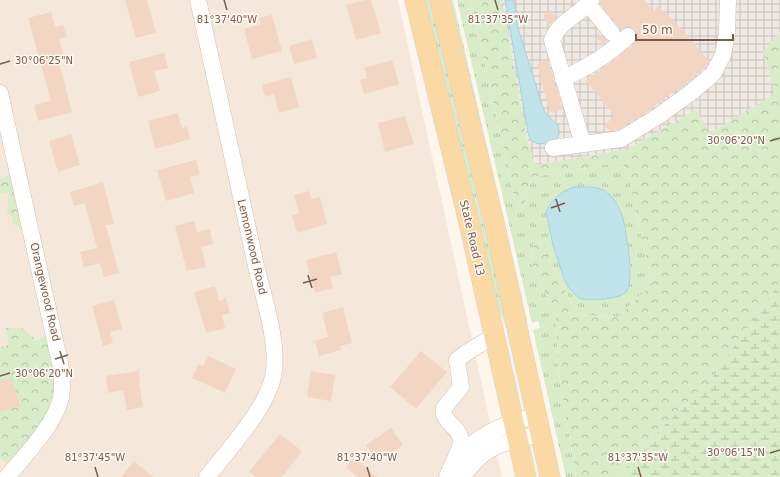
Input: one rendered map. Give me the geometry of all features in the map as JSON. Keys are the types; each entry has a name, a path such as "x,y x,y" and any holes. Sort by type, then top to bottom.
{"main road":[{"name":"State Road 13","path":"415,0 470,227 526,477"},
{"path":"440,0 494,222 550,477"}],"street":[{"name":"Lemonwood Road","path":"198,0 274,345 274,370 266,396 258,411 207,477"},
{"path":"553,148 621,139 657,117 689,94 713,74 723,55 727,33 728,0"},
{"path":"583,144 552,40 554,34 569,19 590,2 612,33"},
{"path":"563,79 602,58 616,48 628,36"},
{"name":"Orangewood Road","path":"0,94 63,381 61,397 56,413 8,477"},
{"path":"495,335 457,360 461,387 444,408 443,412 446,419 458,431 461,441 453,472 466,473 479,457 489,450 501,445 516,430 539,425"}],"shaded area":[{"path":"0,0 398,0 502,477 0,477"},
{"path":"502,0 780,0 780,32 763,52 775,94 710,133 696,110 627,149 535,165 527,138"}],"green space":[{"path":"423,0 433,0 469,152 525,404 523,403 505,323 494,301"},
{"path":"451,0 453,0 526,321"},
{"path":"457,0 471,0 515,201 523,210 528,188 533,177 622,162 629,179 652,284 618,317 578,315 541,244 534,241 531,261 556,317 558,367 576,477 566,477 533,330 540,328 538,321 532,323","holes":["622,217 630,256 630,276 625,293 580,299 568,287 553,245"]},
{"path":"471,0 502,0 527,138 535,165 627,149 696,110 710,133 775,94 763,52 780,32 780,283 713,376 649,441 618,477 576,477 558,367 556,317 531,261 534,241 541,244 578,315 618,317 652,284 629,179 622,162 533,177 528,188 523,210 515,201"},
{"path":"10,172 23,227 22,229 13,224 12,217 7,212 9,192 0,193 0,178 5,178"},
{"path":"780,283 780,477 618,477 649,441 713,376"},
{"path":"5,328 22,328 37,341 47,334 55,374 55,393 49,411 20,453 7,463 0,459 0,347 9,345"}],"water":[{"path":"505,0 514,0 518,28 543,108 546,114 558,125 558,137 549,143 534,143 529,136"},
{"path":"574,187 594,187 607,192 613,198 621,212 626,234 630,279 628,288 625,293 621,295 603,299 580,299 568,287 564,278 553,245 546,212 557,196"}],"building":[{"path":"125,0 147,0 156,33 136,38"},
{"path":"371,0 381,33 356,40 346,5"},
{"path":"600,0 644,0 653,11 658,6 665,14 667,13 709,61 706,66 679,90 677,88 650,110 618,130 610,131 604,125 615,116 586,81 635,43 637,34 635,29 630,27 625,27 621,30 600,3"},
{"path":"550,10 556,18 550,25 544,19 544,15"},
{"path":"51,12 55,27 63,25 67,37 59,39 64,58 58,59 72,112 38,121 34,105 51,101 28,18"},
{"path":"272,15 282,51 252,59 244,29 261,24 259,18"},
{"path":"601,35 608,41 603,45 597,38"},
{"path":"312,39 317,58 294,64 289,46"},
{"path":"164,53 168,68 154,71 160,91 138,97 129,62"},
{"path":"392,60 399,84 364,94 360,80 367,78 364,68"},
{"path":"548,60 563,109 550,113 537,64"},
{"path":"291,77 299,107 279,113 274,94 265,97 262,85"},
{"path":"178,113 182,128 187,127 190,139 155,149 148,121"},
{"path":"405,116 414,144 385,152 378,123"},
{"path":"71,134 80,165 58,172 49,141"},
{"path":"196,160 200,175 190,177 194,193 166,201 157,170"},
{"path":"103,182 114,224 106,225 119,273 104,277 100,263 84,267 80,252 97,248 85,203 74,206 70,192"},
{"path":"309,191 311,199 320,197 327,224 297,233 292,215 299,214 294,195"},
{"path":"194,221 197,232 210,229 213,244 201,247 206,267 187,271 175,226"},
{"path":"336,252 342,274 330,277 333,288 315,293 306,260"},
{"path":"215,286 219,301 226,298 230,313 222,315 225,328 206,333 194,292"},
{"path":"114,300 122,329 110,332 113,343 103,346 92,306"},
{"path":"343,307 352,343 340,346 341,350 319,356 315,341 328,337 322,313"},
{"path":"421,351 447,372 416,409 390,387"},
{"path":"208,356 236,369 225,393 192,378 198,364 203,366"},
{"path":"139,371 139,382 143,407 127,410 123,390 108,393 106,376"},
{"path":"311,371 335,375 331,401 307,397"},
{"path":"12,378 20,406 0,412 0,381"},
{"path":"391,428 403,445 378,462 366,445"},
{"path":"280,434 302,451 282,477 256,477 249,472"},
{"path":"354,457 377,477 357,477 346,467"},
{"path":"134,461 153,477 121,477"}]}
